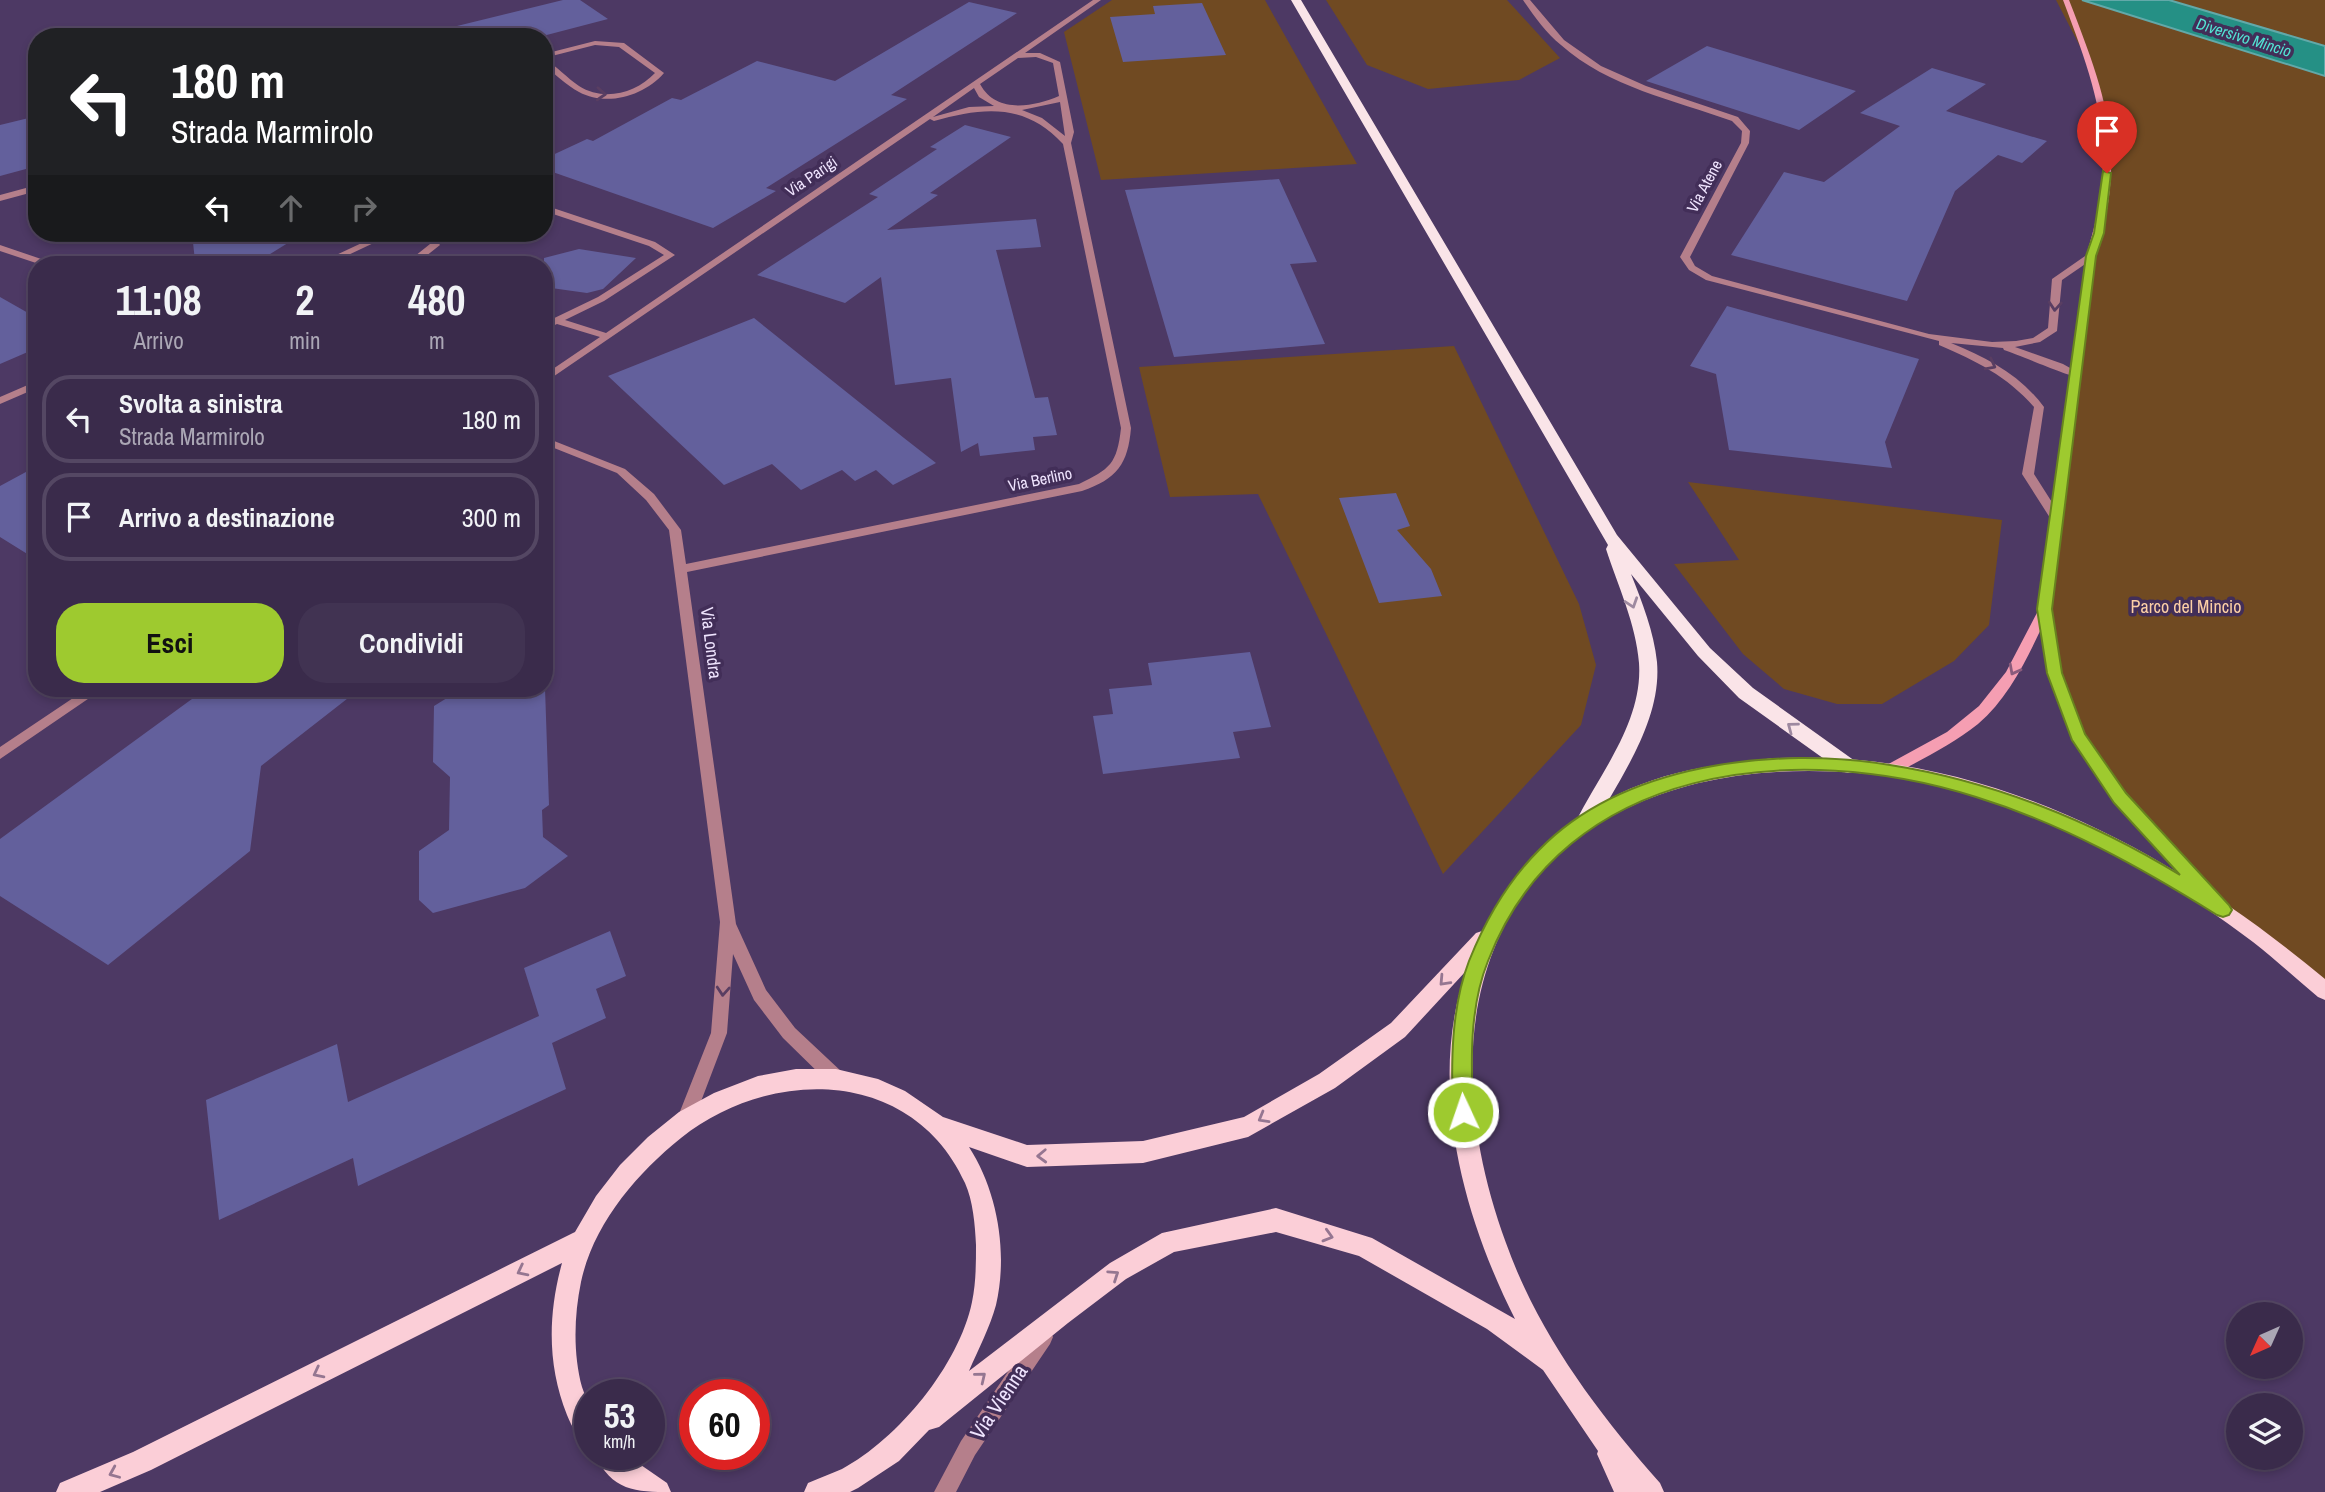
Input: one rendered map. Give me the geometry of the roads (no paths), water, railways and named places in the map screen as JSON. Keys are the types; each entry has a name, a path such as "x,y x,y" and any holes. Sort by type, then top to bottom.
{"highway":[{"path":"1296,0 1611,538 1704,652 1746,693 1849,766"},
{"path":"1586,821 1633,732 1647,693 1648,664 1643,638 1611,538"}],"main road":[{"path":"2067,3 2105,118 2107,173 2099,233 2091,256 2045,609 2054,673 2078,736 2120,798 2223,910"},
{"path":"1888,771 1946,738 1983,712 2010,677 2045,609"},
{"path":"1651,1492 1600,1432 1554,1364 1525,1313 1499,1255 1472,1172 1461,1092 1463,1029 1478,962 1490,932 1529,872 1561,840 1586,821 1647,789 1711,772 1778,764 1849,766 1888,771 1978,791 2060,820 2144,862 2223,910 2325,991"},
{"path":"574,1395 564,1363 564,1301 583,1240 609,1193 644,1152 686,1119 735,1094 786,1080 837,1079 894,1094 941,1127 1027,1156 1143,1152 1248,1127 1327,1081 1398,1030 1490,932"},
{"path":"908,1436 956,1373 984,1304 989,1236 974,1175 941,1127"},
{"path":"817,1492 853,1477 1059,1314 1118,1271 1170,1241 1276,1220 1364,1246 1496,1320 1554,1364"},
{"path":"69,1492 142,1461 583,1240"},
{"path":"1600,1432 1629,1492"},
{"path":"623,1470 658,1492"}],"street":[{"name":"Via Parigi","path":"553,374 1098,0"},
{"name":"Via Atene","path":"1526,0 1562,43 1586,60 1623,79 1735,119 1746,131 1745,143 1687,249 1685,257 1692,268 1709,278 1929,337 1992,345 2036,340 2053,329 2057,279 2091,256"},
{"path":"1053,31 1054,42"},
{"path":"553,55 595,43 621,45 660,73 652,84 633,93 603,96 585,93 553,66"},
{"name":"Via Berlino","path":"681,569 1082,487 1114,471 1124,451 1126,428 1067,143 1070,132 1056,57 1016,56"},
{"path":"976,85 979,94 986,100 1045,122 1058,131 1067,143"},
{"path":"916,126 950,113 1004,107 1041,107 1062,98"},
{"path":"0,198 28,190"},
{"path":"553,211 652,244 670,255 601,299 553,323"},
{"path":"340,256 370,242"},
{"path":"421,256 435,245 433,242"},
{"path":"0,248 28,258"},
{"path":"557,321 607,336"},
{"name":"Via Atene","path":"1929,337 2000,370 2021,384 2039,407 2028,474 2056,518"},
{"path":"1992,345 2030,354 2075,375"},
{"path":"0,401 28,388"},
{"name":"Via Londra","path":"553,444 621,471 650,497 676,530 728,922 719,1033 686,1119"},
{"path":"0,754 84,697"},
{"name":"Via Londra","path":"728,922 760,995 789,1033 837,1079"},
{"name":"Via Vienna","path":"945,1492 968,1448 1059,1314"}],"water":[{"name":"Diversivo Mincio","path":"2082,0 2169,0 2325,46 2325,76"}],"park label":[{"name":"Parco del Mincio","path":"2186,607"}]}
